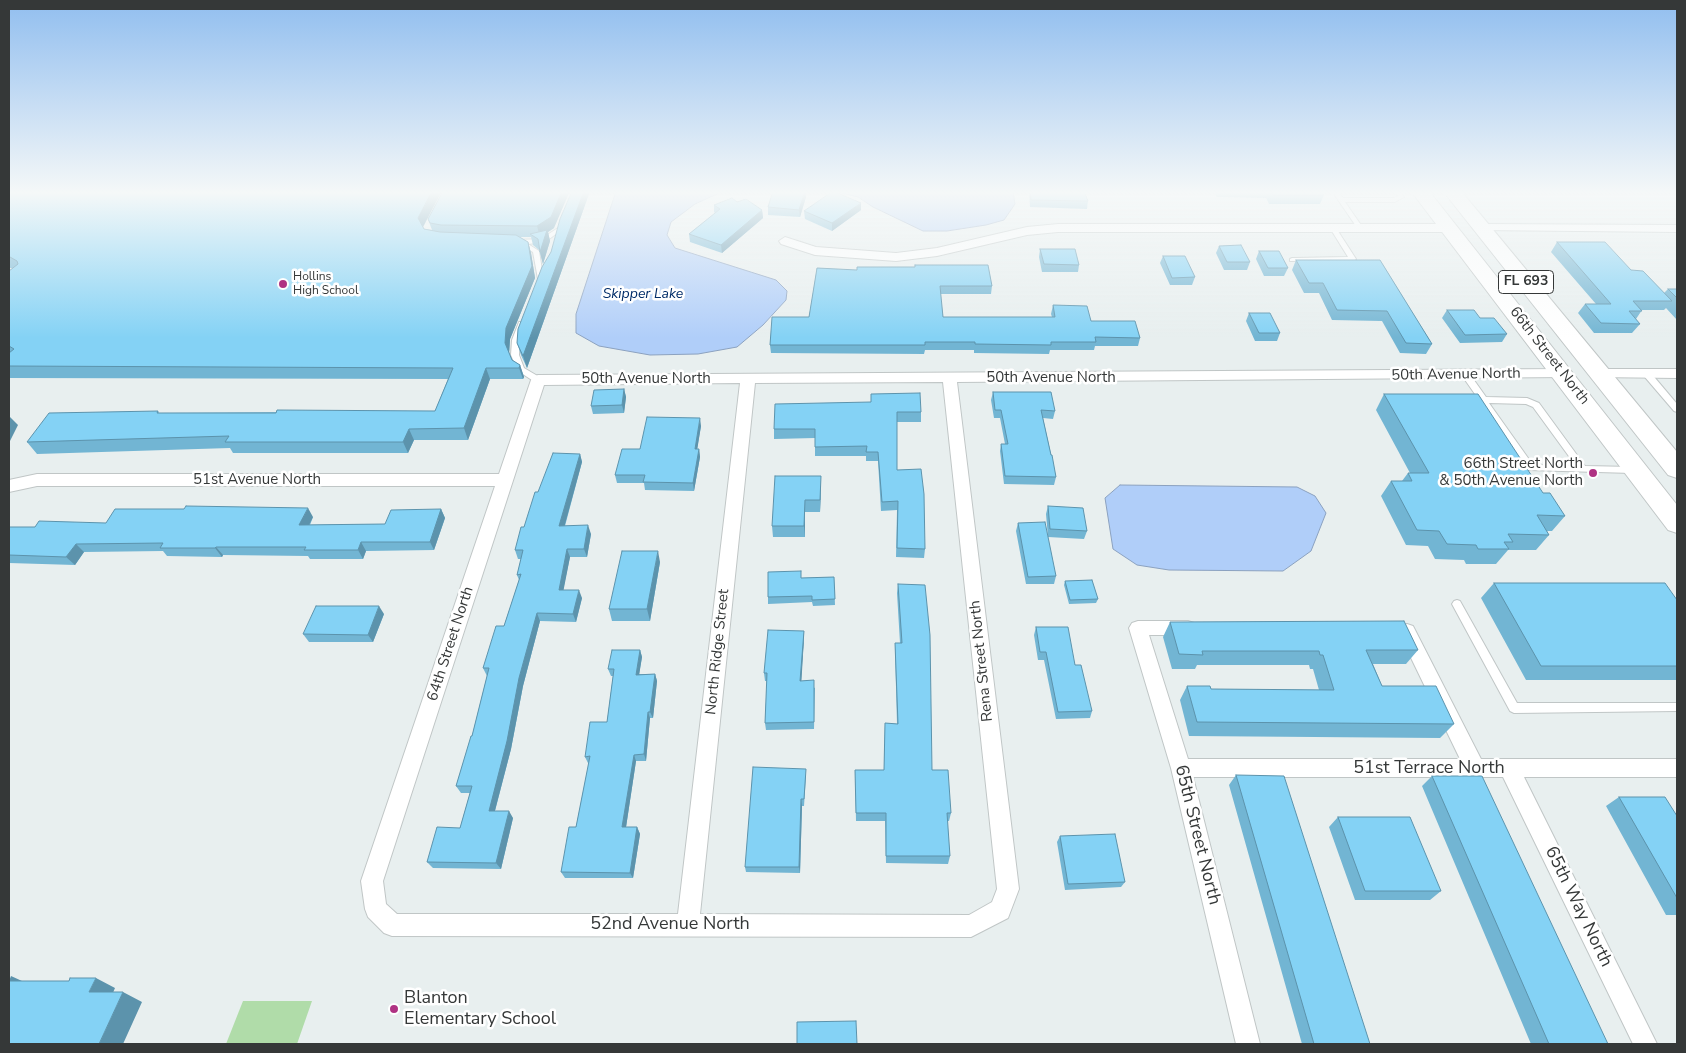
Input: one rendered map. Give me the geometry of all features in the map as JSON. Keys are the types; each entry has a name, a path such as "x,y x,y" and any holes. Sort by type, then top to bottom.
{"main road":[{"name":"66th Street North","path":"1459,240 1677,523"},
{"name":"66th Street North","path":"1493,240 1599,374 1676,465"},
{"path":"1493,284 1524,302 1566,354 1586,370 1599,374"},
{"path":"1563,374 1578,379 1596,393 1666,480 1677,489"}],"street":[{"path":"785,241 815,251 896,257 937,252 988,240"},
{"name":"50th Avenue North","path":"538,380 1563,374"},
{"path":"1599,374 1677,374"},
{"name":"North Ridge Street","path":"688,925 748,379"},
{"name":"Rena Street North","path":"950,379 1008,889 1000,910 972,926"},
{"name":"64th Street North","path":"376,909 372,882 538,380"},
{"name":"51st Avenue North","path":"9,486 37,480 505,480"},
{"path":"1386,627 1406,627 1475,768"},
{"name":"65th Street North","path":"1208,628 1138,628 1181,768 1248,1044"},
{"name":"51st Terrace North","path":"1181,768 1475,768 1510,770 1677,768"},
{"name":"65th Way North","path":"1510,770 1645,1044"},
{"name":"52nd Avenue North","path":"376,909 392,925 972,926"}],"lane":[{"path":"553,246 555,240"},
{"path":"1292,260 1353,259 1341,240"},
{"path":"512,242 543,241"},
{"path":"540,278 536,252 543,241"},
{"path":"521,242 536,252"},
{"path":"537,286 549,263"},
{"path":"526,313 516,340 515,355 521,369 538,380"},
{"path":"1647,374 1677,409"},
{"path":"1466,375 1531,468 1636,470"},
{"path":"1484,400 1527,401 1536,405 1583,469"},
{"path":"1458,604 1514,708 1677,707"}],"green space":[{"path":"243,1001 312,1001 297,1044 226,1044"}],"water":[{"name":"Skipper Lake","path":"600,240 670,240 675,248 776,280 787,291 786,300 763,325 737,347 698,354 650,355 599,346 576,333 576,314"},
{"path":"1120,485 1297,487 1315,496 1326,513 1311,551 1283,571 1169,570 1137,565 1113,549 1105,498"}],"building":[{"name":"Hollins High School","path":"9,240 525,240 528,242 532,266 506,328 505,343 512,360 520,365 519,368 486,368 464,428 409,429 403,442 225,442 229,436 27,442 49,413 158,411 157,413 276,413 277,410 435,411 453,368 9,366 9,353 14,349 9,346 9,271 18,264 17,261 9,257"},
{"path":"538,240 544,240 540,252"},
{"path":"554,240 566,240 523,356 517,343 518,329 542,267 551,252"},
{"path":"707,240 727,240 721,245"},
{"path":"1557,242 1605,242 1631,270 1643,271 1672,301 1633,301 1642,311 1629,311 1640,324 1601,323 1585,304 1611,304"},
{"path":"1241,245 1250,262 1227,262 1219,246"},
{"path":"1040,249 1075,249 1079,265 1044,264"},
{"path":"1259,251 1279,251 1288,268 1268,268"},
{"path":"1163,256 1185,256 1195,277 1172,278"},
{"path":"1296,260 1380,260 1432,344 1406,343 1387,311 1337,310 1323,283 1309,283"},
{"path":"915,265 988,265 992,286 940,286 943,317 1055,317 1053,305 1087,306 1091,321 1135,321 1140,338 1095,337 1096,342 1051,342 1051,345 925,342 925,345 770,345 772,317 809,317 817,268 857,270 857,267 915,267"},
{"path":"1668,289 1677,289 1677,298"},
{"path":"1447,310 1474,310 1480,318 1494,318 1507,334 1465,335"},
{"path":"1249,313 1270,313 1280,333 1259,333"},
{"path":"624,389 622,405 591,406 594,390"},
{"path":"993,392 1051,392 1055,411 1041,410 1056,477 1005,476 1001,444 1008,444 1001,410 995,410"},
{"path":"920,393 921,412 897,412 897,470 921,469 924,494 925,549 897,548 898,501 882,502 878,452 866,452 867,446 815,447 815,429 774,429 775,404 871,402 871,394"},
{"path":"1384,394 1478,394 1543,493 1550,493 1565,516 1537,515 1549,535 1508,534 1513,542 1504,542 1509,549 1478,549 1476,545 1447,544 1439,531 1417,530 1391,481 1412,481 1408,473 1429,473"},
{"path":"647,417 700,418 695,449 699,449 693,483 643,482 645,475 615,475 622,449 640,449"},
{"path":"553,453 580,454 559,526 588,525 584,549 567,549 559,590 579,590 573,614 537,613 519,678 507,741 489,811 509,811 496,863 427,862 437,827 460,828 472,786 456,786 472,736 489,668 483,668 496,626 504,626 521,574 517,575 523,550 515,550 521,527 524,527 535,492 538,492"},
{"path":"775,476 821,476 820,500 805,500 804,526 772,526"},
{"path":"186,506 308,508 299,525 385,524 391,510 441,509 430,542 361,542 358,550 304,550 306,547 160,548 163,543 76,544 66,557 9,555 9,527 35,527 39,521 106,523 115,509 184,509"},
{"path":"1048,506 1083,508 1087,531 1050,529"},
{"path":"1045,522 1056,576 1028,577 1018,523"},
{"path":"622,551 658,551 647,609 609,609"},
{"path":"801,571 801,578 834,577 835,599 812,600 812,596 768,597 768,572"},
{"path":"1092,580 1098,599 1070,600 1065,581"},
{"path":"1494,583 1665,583 1677,600 1677,666 1541,666"},
{"path":"898,584 925,585 930,635 932,770 948,770 951,813 947,813 950,856 886,856 886,813 856,813 855,770 884,770 885,723 898,724 895,643 902,643"},
{"path":"316,606 379,606 368,635 303,634"},
{"path":"1404,621 1418,650 1366,650 1382,686 1436,686 1454,724 1197,722 1187,686 1210,686 1211,689 1334,690 1323,655 1320,655 1319,651 1202,651 1203,655 1179,654 1170,622"},
{"path":"1036,627 1068,627 1075,665 1081,665 1092,711 1058,712 1046,652 1040,652"},
{"path":"768,630 804,631 800,681 814,680 814,722 765,723 767,673 764,673"},
{"path":"612,650 640,650 636,675 655,674 650,712 648,712 644,754 634,755 622,827 637,827 630,873 561,872 569,827 576,827 590,756 585,757 590,722 607,722 614,669 608,669"},
{"path":"753,767 806,769 804,799 801,799 799,867 745,867"},
{"path":"1236,775 1284,776 1370,1044 1314,1044"},
{"path":"1432,776 1482,776 1608,1044 1549,1044"},
{"path":"1619,797 1665,797 1677,816 1677,898"},
{"path":"1338,817 1410,817 1441,891 1365,891"},
{"path":"1115,834 1125,882 1068,884 1060,836"},
{"path":"70,978 96,978 89,992 123,992 99,1044 9,1044 9,981 69,981"},
{"path":"856,1021 857,1044 797,1044 797,1022"}],"place":[{"name":"Hollins High School","path":"283,284"},
{"name":"66th Street North & 50th Avenue North","path":"1593,473"},
{"name":"Blanton Elementary School","path":"394,1009"}]}
